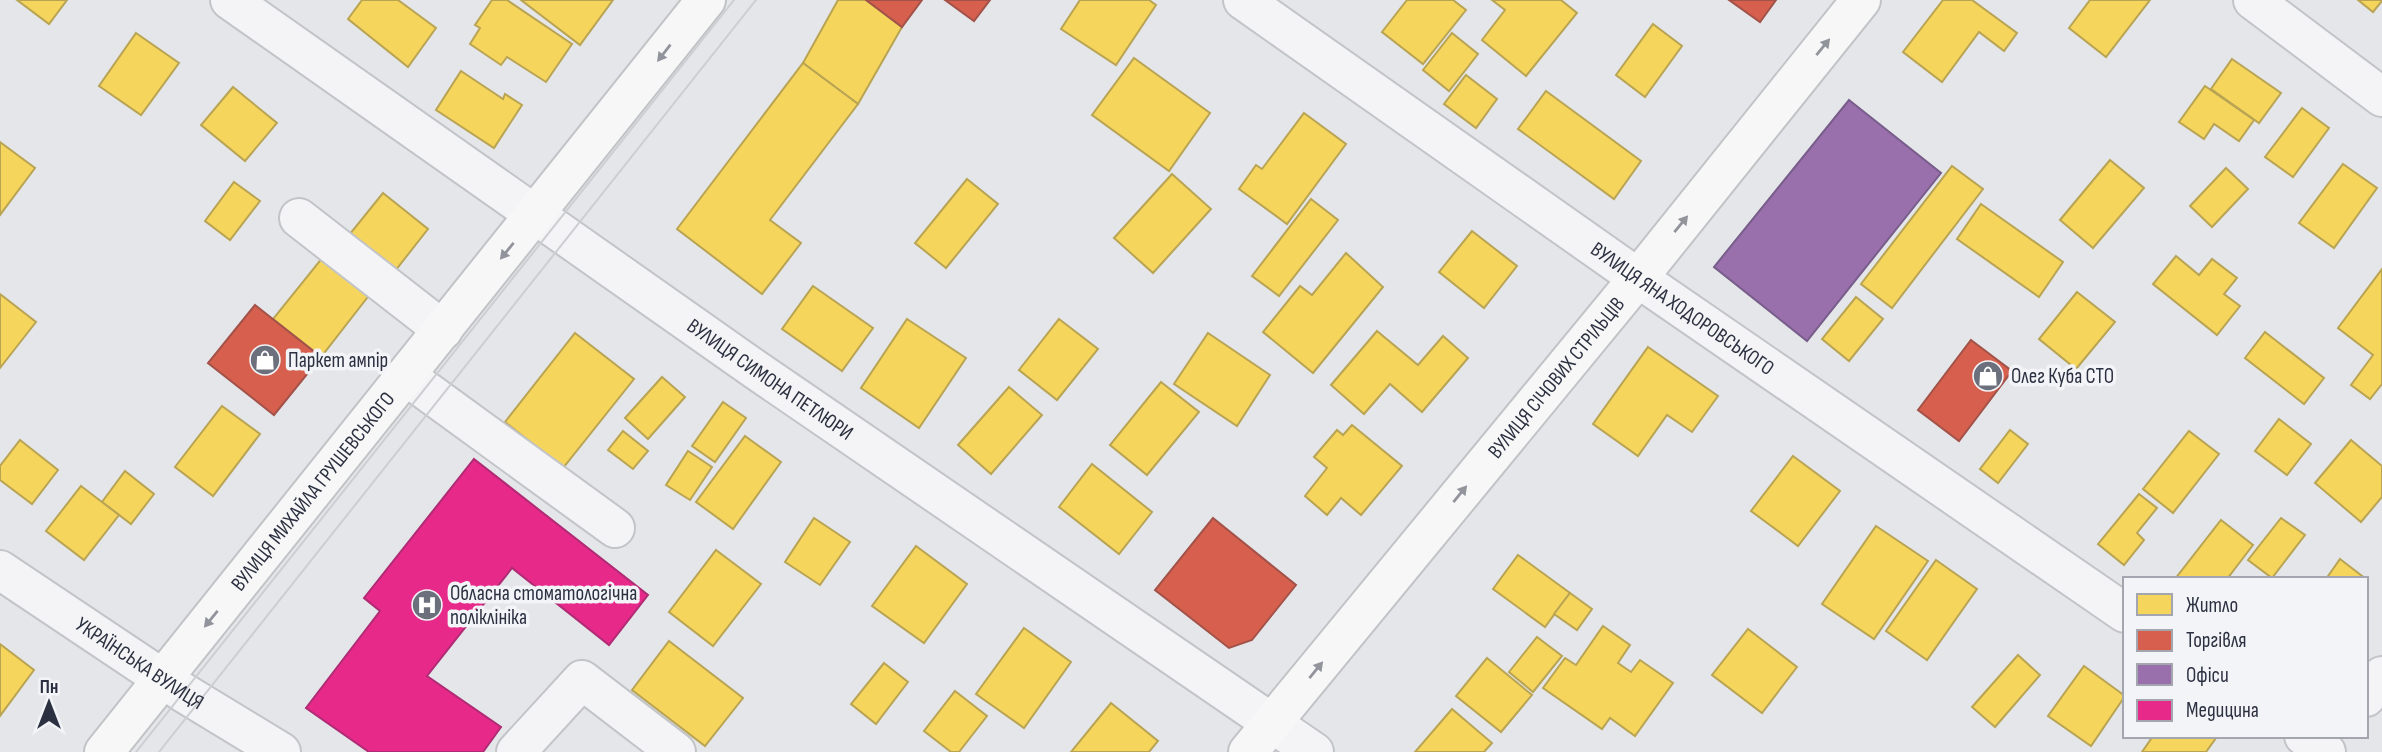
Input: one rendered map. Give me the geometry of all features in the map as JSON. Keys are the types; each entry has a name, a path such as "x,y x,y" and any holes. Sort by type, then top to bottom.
{"main road":[{"name":"ВУЛИЦЯ МИХАЙЛА ГРУШЕВСЬКОГО","path":"104,752 706,0"},
{"name":"ВУЛИЦЯ СІЧОВИХ СТРІЛЬЦІВ","path":"1248,752 1638,278 1861,0"}],"street":[{"name":"ВУЛИЦЯ СИМОНА ПЕТЛЮРИ","path":"230,0 756,370 1314,752"},
{"name":"ВУЛИЦЯ ЯНА ХОДОРОВСЬКОГО","path":"1243,0 1638,278 2123,611"},
{"path":"2253,0 2382,97"},
{"path":"299,218 443,330"},
{"path":"406,376 615,528"},
{"name":"УКРАЇНСЬКА ВУЛИЦЯ","path":"0,570 163,679 281,752"},
{"path":"2368,694 2382,676"},
{"path":"516,752 582,680 676,752"},
{"path":"2307,738 2326,752"}],"building: Житло":[{"path":"17,0 67,0 49,24"},
{"path":"362,0 398,0 436,28 408,67 348,19"},
{"path":"492,0 507,0 572,44 546,82 507,57 501,65 470,44 480,28 475,25"},
{"path":"521,0 613,0 580,45"},
{"path":"838,0 866,0 902,27 858,104 803,63"},
{"path":"1080,0 1149,0 1156,5 1116,65 1061,29"},
{"path":"1407,0 1453,0 1466,10 1423,64 1382,32"},
{"path":"1492,0 1561,0 1577,13 1526,76 1482,40 1505,10"},
{"path":"1943,0 1972,0 2017,33 2004,51 1979,32 1942,82 1903,52"},
{"path":"2090,0 2150,0 2106,57 2069,28"},
{"path":"2358,0 2382,0 2382,1 2373,12"},
{"path":"1653,24 1682,46 1645,97 1616,75"},
{"path":"136,33 179,63 141,115 99,86"},
{"path":"1452,33 1478,54 1449,91 1423,70"},
{"path":"1134,58 1210,113 1169,171 1092,115"},
{"path":"2232,59 2281,93 2259,123 2211,89"},
{"path":"803,63 858,104 770,220 801,243 762,294 677,229"},
{"path":"461,71 503,99 505,94 522,105 494,148 436,110"},
{"path":"1466,75 1497,99 1476,128 1444,104"},
{"path":"2205,86 2254,120 2239,141 2214,124 2204,139 2179,122"},
{"path":"233,87 277,123 245,161 201,125"},
{"path":"1546,91 1641,161 1614,199 1518,129"},
{"path":"2302,108 2329,128 2293,177 2265,157"},
{"path":"1304,113 1346,144 1287,224 1239,189 1256,165 1262,169"},
{"path":"0,142 35,168 0,215"},
{"path":"2110,160 2144,188 2093,248 2060,220"},
{"path":"2343,164 2377,188 2334,248 2299,223"},
{"path":"1952,166 1983,189 1892,308 1861,284"},
{"path":"2226,168 2248,189 2212,227 2190,206"},
{"path":"1172,174 1211,209 1153,273 1114,238"},
{"path":"967,179 998,204 946,268 915,243"},
{"path":"234,182 260,201 230,240 205,221"},
{"path":"383,193 428,229 395,271 349,235"},
{"path":"1311,199 1338,220 1279,296 1252,276"},
{"path":"1981,204 2063,262 2039,297 1957,239"},
{"path":"1472,231 1517,266 1484,308 1439,272"},
{"path":"327,252 374,289 321,357 273,319"},
{"path":"1346,253 1383,287 1313,373 1263,332 1300,286 1312,295"},
{"path":"2176,256 2199,275 2212,259 2237,278 2224,294 2240,306 2217,335 2153,284"},
{"path":"2382,269 2382,384 2370,399 2351,385 2373,355 2338,328"},
{"path":"813,286 873,328 842,371 782,329"},
{"path":"2077,292 2115,322 2076,369 2039,339"},
{"path":"0,294 36,322 0,368"},
{"path":"1856,297 1883,319 1849,361 1822,339"},
{"path":"907,319 966,358 919,428 861,388"},
{"path":"1059,319 1098,349 1057,400 1019,370"},
{"path":"1377,331 1418,365 1443,336 1468,358 1422,412 1390,384 1364,414 1331,385"},
{"path":"2265,332 2324,378 2304,404 2245,358"},
{"path":"575,333 634,379 563,468 505,422"},
{"path":"1208,333 1270,375 1237,426 1174,384"},
{"path":"1648,347 1718,396 1692,432 1667,415 1638,456 1593,424"},
{"path":"662,377 685,397 648,439 625,418"},
{"path":"1161,382 1199,412 1147,475 1110,445"},
{"path":"1009,387 1042,415 991,474 958,445"},
{"path":"723,402 746,418 715,462 692,446"},
{"path":"222,406 260,434 213,496 175,467"},
{"path":"2279,419 2311,444 2287,475 2255,451"},
{"path":"1352,425 1402,466 1361,515 1341,498 1327,515 1305,496 1327,468 1314,457 1337,430 1343,435"},
{"path":"2010,430 2028,444 1998,483 1980,469"},
{"path":"623,431 648,451 633,469 608,450"},
{"path":"2189,431 2219,454 2173,513 2143,489"},
{"path":"745,436 781,462 733,529 696,502"},
{"path":"20,440 58,470 32,504 0,480 0,466"},
{"path":"2351,440 2382,466 2382,497 2361,522 2315,483"},
{"path":"688,451 712,467 690,500 666,485"},
{"path":"1793,456 1840,491 1798,546 1751,511"},
{"path":"1092,464 1152,512 1119,554 1059,507"},
{"path":"125,471 154,494 131,524 102,502"},
{"path":"81,486 119,515 84,560 46,531"},
{"path":"2139,494 2157,508 2137,533 2144,540 2124,565 2098,544"},
{"path":"814,518 850,542 820,585 785,562"},
{"path":"2281,518 2305,535 2273,577 2248,560"},
{"path":"2221,520 2253,545 2229,577 2177,577"},
{"path":"1876,526 1928,561 1874,639 1822,604"},
{"path":"916,546 967,584 924,643 872,606"},
{"path":"716,550 761,584 713,646 669,612"},
{"path":"1518,555 1570,593 1545,627 1493,589"},
{"path":"2340,559 2363,577 2327,577"},
{"path":"1936,560 1977,589 1927,660 1886,631"},
{"path":"1570,593 1592,609 1577,630 1554,614"},
{"path":"1603,626 1630,645 1618,663 1631,672 1640,660 1673,683 1635,736 1610,718 1602,729 1543,688 1565,658 1576,665"},
{"path":"1024,628 1071,662 1024,728 976,694"},
{"path":"1748,629 1797,667 1762,713 1712,675"},
{"path":"1537,637 1562,656 1533,692 1509,672"},
{"path":"669,641 743,698 705,746 632,690"},
{"path":"0,644 34,670 0,716"},
{"path":"2018,655 2040,675 1995,727 1972,707"},
{"path":"1487,658 1532,695 1501,732 1456,696"},
{"path":"884,663 908,682 876,724 851,704"},
{"path":"2084,666 2123,695 2123,699 2091,746 2048,716"},
{"path":"955,691 987,716 959,752 951,752 924,731"},
{"path":"1111,703 1158,741 1149,752 1071,752"},
{"path":"1452,709 1492,743 1484,752 1415,752"},
{"path":"2152,738 2216,738 2206,752 2142,752"}],"building: Торгівля":[{"path":"866,0 922,0 902,27"},
{"path":"945,0 990,0 974,21"},
{"path":"1729,0 1776,0 1760,22"},
{"name":"Паркет ампір","path":"255,305 321,357 274,415 208,363"},
{"path":"1971,340 2012,371 1959,441 1918,410"},
{"path":"1213,518 1296,585 1252,640 1229,648 1155,590"}],"building: Офіси":[{"path":"1849,100 1941,173 1807,341 1714,267"}],"building: Медицина":[{"name":"Обласна стоматологічна поліклініка","path":"474,459 648,595 609,645 512,568 427,676 501,727 483,752 369,752 306,708 380,611 364,598"}],"tram line":[{"path":"136,752 734,0"},
{"path":"159,752 756,0"}],"place":[{"name":"Паркет ампір","path":"265,360"},
{"name":"Олег Куба СТО","path":"1988,376"},
{"name":"Обласна стоматологічна поліклініка","path":"427,605"}]}
